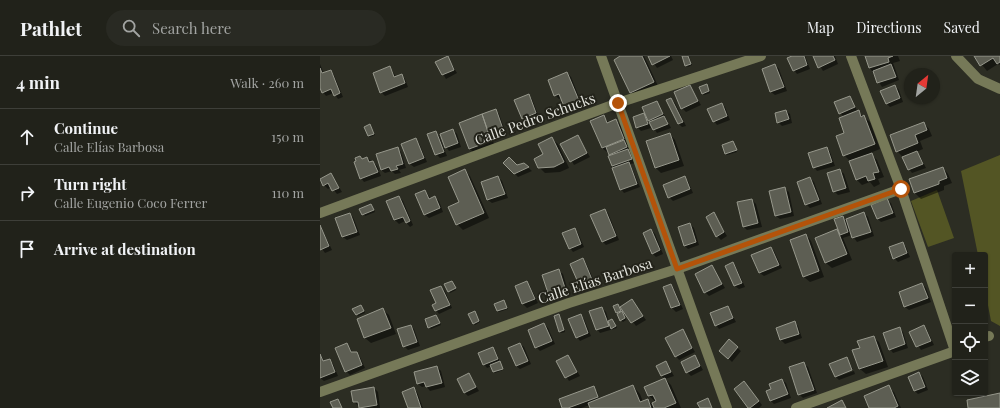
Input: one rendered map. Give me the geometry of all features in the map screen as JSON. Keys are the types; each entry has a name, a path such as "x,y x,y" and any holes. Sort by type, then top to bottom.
{"street":[{"path":"601,56 727,408"},
{"name":"Calle Pedro Schucks","path":"320,213 618,103 761,56"},
{"path":"851,56 901,189 952,342"},
{"path":"956,56 978,79 1000,89"},
{"name":"Calle Elías Barbosa","path":"320,392 569,303 677,269 901,189"},
{"path":"796,408 952,352"}],"green space":[{"path":"1000,155 1000,326 991,321 988,306 988,252 977,252 961,171"},
{"path":"937,190 954,238 928,247 911,201"}],"building":[{"path":"448,56 454,70 442,75 435,62"},
{"path":"620,56 642,56 654,82 630,93 614,60"},
{"path":"648,56 670,56 652,65"},
{"path":"682,56 688,56 691,64 685,66"},
{"path":"792,56 804,56 807,65 793,71 787,58"},
{"path":"813,56 833,56 835,60 818,68"},
{"path":"865,56 893,56 888,58 889,62 869,68"},
{"path":"974,56 1000,56 1000,62 997,64 993,58 980,66"},
{"path":"775,64 784,87 770,92 762,69"},
{"path":"891,64 896,77 877,83 873,71"},
{"path":"390,66 394,77 402,74 405,83 380,93 373,73"},
{"path":"320,68 322,73 331,70 340,93 334,96 331,89 322,93 320,88"},
{"path":"567,72 580,103 565,109 559,94 554,96 548,80"},
{"path":"707,84 709,91 702,94 699,87"},
{"path":"690,85 698,101 681,109 674,92"},
{"path":"895,85 900,98 886,104 880,91"},
{"path":"529,94 536,113 522,119 514,100"},
{"path":"850,96 855,107 839,114 834,102"},
{"path":"671,98 683,122 678,124 666,100"},
{"path":"657,101 663,114 648,121 642,107"},
{"path":"722,103 727,116 713,122 707,109"},
{"path":"496,109 504,132 490,137 482,114"},
{"path":"786,110 789,119 777,123 775,113"},
{"path":"859,110 861,117 864,115 875,144 843,156 836,136 844,133 839,118"},
{"path":"644,113 648,124 636,128 633,117"},
{"path":"482,114 491,141 469,149 459,123"},
{"path":"604,115 607,123 616,119 624,139 602,148 590,121"},
{"path":"664,116 668,124 653,130 649,122"},
{"path":"924,122 927,130 915,135 918,143 896,152 890,135"},
{"path":"370,124 374,134 368,136 364,127"},
{"path":"453,129 458,143 445,148 440,134"},
{"path":"436,131 444,152 435,155 427,134"},
{"path":"670,133 679,160 655,168 646,141"},
{"path":"578,135 587,153 570,162 560,144"},
{"path":"552,137 564,162 554,167 538,168 534,159 543,154 538,144"},
{"path":"416,138 424,158 409,164 401,144"},
{"path":"624,140 627,147 609,155 606,147"},
{"path":"733,141 737,150 725,154 722,145"},
{"path":"398,147 403,164 396,166 398,169 391,171 389,167 381,170 376,154"},
{"path":"827,147 832,162 813,168 808,153"},
{"path":"628,149 632,159 612,166 608,156"},
{"path":"917,151 923,164 908,170 902,157"},
{"path":"872,153 879,172 873,173 875,179 868,181 866,176 856,180 849,161"},
{"path":"360,156 362,159 367,157 369,162 373,161 378,172 360,179 354,162 356,161 355,158"},
{"path":"509,157 517,165 524,163 529,167 514,174 503,163"},
{"path":"629,162 637,184 620,190 612,168"},
{"path":"943,167 947,178 939,181 939,184 914,193 909,179"},
{"path":"465,169 484,213 456,225 448,207 459,202 448,177"},
{"path":"840,169 846,188 833,192 827,173"},
{"path":"331,173 339,188 332,191 328,183 323,186 320,179"},
{"path":"498,176 505,194 487,200 481,182"},
{"path":"685,176 690,189 668,198 663,185"},
{"path":"810,177 819,200 805,205 797,182"},
{"path":"785,187 791,212 775,216 769,191"},
{"path":"425,190 429,199 435,196 440,208 424,215 415,194"},
{"path":"399,196 410,221 406,223 403,217 394,220 386,201"},
{"path":"887,198 893,213 877,219 871,205"},
{"path":"752,199 758,223 743,227 737,202"},
{"path":"371,204 374,210 362,215 359,209"},
{"path":"605,209 616,236 602,242 590,215"},
{"path":"714,212 724,232 716,237 706,217"},
{"path":"864,212 871,232 852,238 846,219"},
{"path":"350,213 357,232 342,237 335,218"},
{"path":"843,216 848,232 840,235 834,219"},
{"path":"690,223 696,242 684,246 678,227"},
{"path":"320,225 329,246 320,250"},
{"path":"575,228 581,244 569,249 562,233"},
{"path":"651,229 660,250 652,254 643,233"},
{"path":"837,229 847,254 825,263 815,238"},
{"path":"806,234 819,271 803,277 790,240"},
{"path":"903,242 907,253 893,259 889,247"},
{"path":"771,247 779,265 759,273 751,255"},
{"path":"583,258 593,282 580,287 570,264"},
{"path":"733,262 742,283 734,286 725,266"},
{"path":"712,265 722,284 704,293 695,274"},
{"path":"559,269 565,288 548,293 542,275"},
{"path":"452,281 456,288 448,292 444,284"},
{"path":"527,281 535,299 522,304 515,286"},
{"path":"922,283 928,298 904,307 899,292"},
{"path":"671,284 680,305 671,308 663,287"},
{"path":"441,286 450,305 435,311 432,305 436,303 430,290"},
{"path":"632,299 643,316 631,323 620,307"},
{"path":"504,300 507,308 497,311 494,304"},
{"path":"618,304 621,311 616,313 613,306"},
{"path":"361,305 364,311 356,315 352,309"},
{"path":"728,306 733,318 715,326 710,313"},
{"path":"602,307 609,326 596,330 589,311"},
{"path":"383,308 391,328 364,338 357,319"},
{"path":"475,311 479,321 473,324 468,314"},
{"path":"622,311 625,318 620,321 617,314"},
{"path":"559,314 564,330 559,332 554,316"},
{"path":"581,314 588,333 576,338 568,319"},
{"path":"436,315 440,323 428,328 425,319"},
{"path":"612,319 616,326 611,329 608,321"},
{"path":"795,321 799,334 780,340 776,328"},
{"path":"544,323 552,341 535,348 528,330"},
{"path":"411,325 417,342 403,347 397,329"},
{"path":"924,325 931,341 916,347 909,332"},
{"path":"900,327 905,344 889,350 883,333"},
{"path":"683,329 692,348 675,357 665,338"},
{"path":"874,336 883,361 859,369 852,350 860,348 857,341"},
{"path":"729,339 738,347 728,359 719,351"},
{"path":"347,343 351,352 357,352 362,365 345,372 335,348"},
{"path":"520,343 528,361 516,366 508,348"},
{"path":"493,347 498,359 483,365 478,353"},
{"path":"320,354 323,361 330,359 335,372 320,378"},
{"path":"568,355 577,372 565,378 556,361"},
{"path":"695,355 700,366 686,373 681,362"},
{"path":"847,357 852,370 835,377 829,364"},
{"path":"500,361 503,369 493,372 490,365"},
{"path":"666,361 671,372 661,376 656,366"},
{"path":"804,362 814,390 798,395 789,367"},
{"path":"437,366 442,383 426,387 424,382 417,384 414,372"},
{"path":"919,372 925,387 914,391 908,377"},
{"path":"469,373 476,387 464,393 457,379"},
{"path":"665,378 676,403 664,408 654,408 652,403 656,401 653,395 648,396 644,387"},
{"path":"782,379 788,394 770,401 766,391 771,389 769,384"},
{"path":"744,381 759,401 750,408 748,408 734,389"},
{"path":"633,385 640,402 648,399 651,408 590,408 588,403"},
{"path":"889,385 898,406 894,408 869,408 864,396"},
{"path":"594,386 598,397 568,408 562,408 559,399"},
{"path":"374,387 377,405 359,408 358,402 353,402 351,391"},
{"path":"414,387 421,408 408,408 402,392"},
{"path":"1000,393 1000,408 968,408 967,400"},
{"path":"708,398 712,408 700,408 697,403"},
{"path":"338,399 342,408 333,408 330,402"},
{"path":"842,400 846,408 827,408"}],"route":[{"path":"618,103 677,269 901,189"}]}
